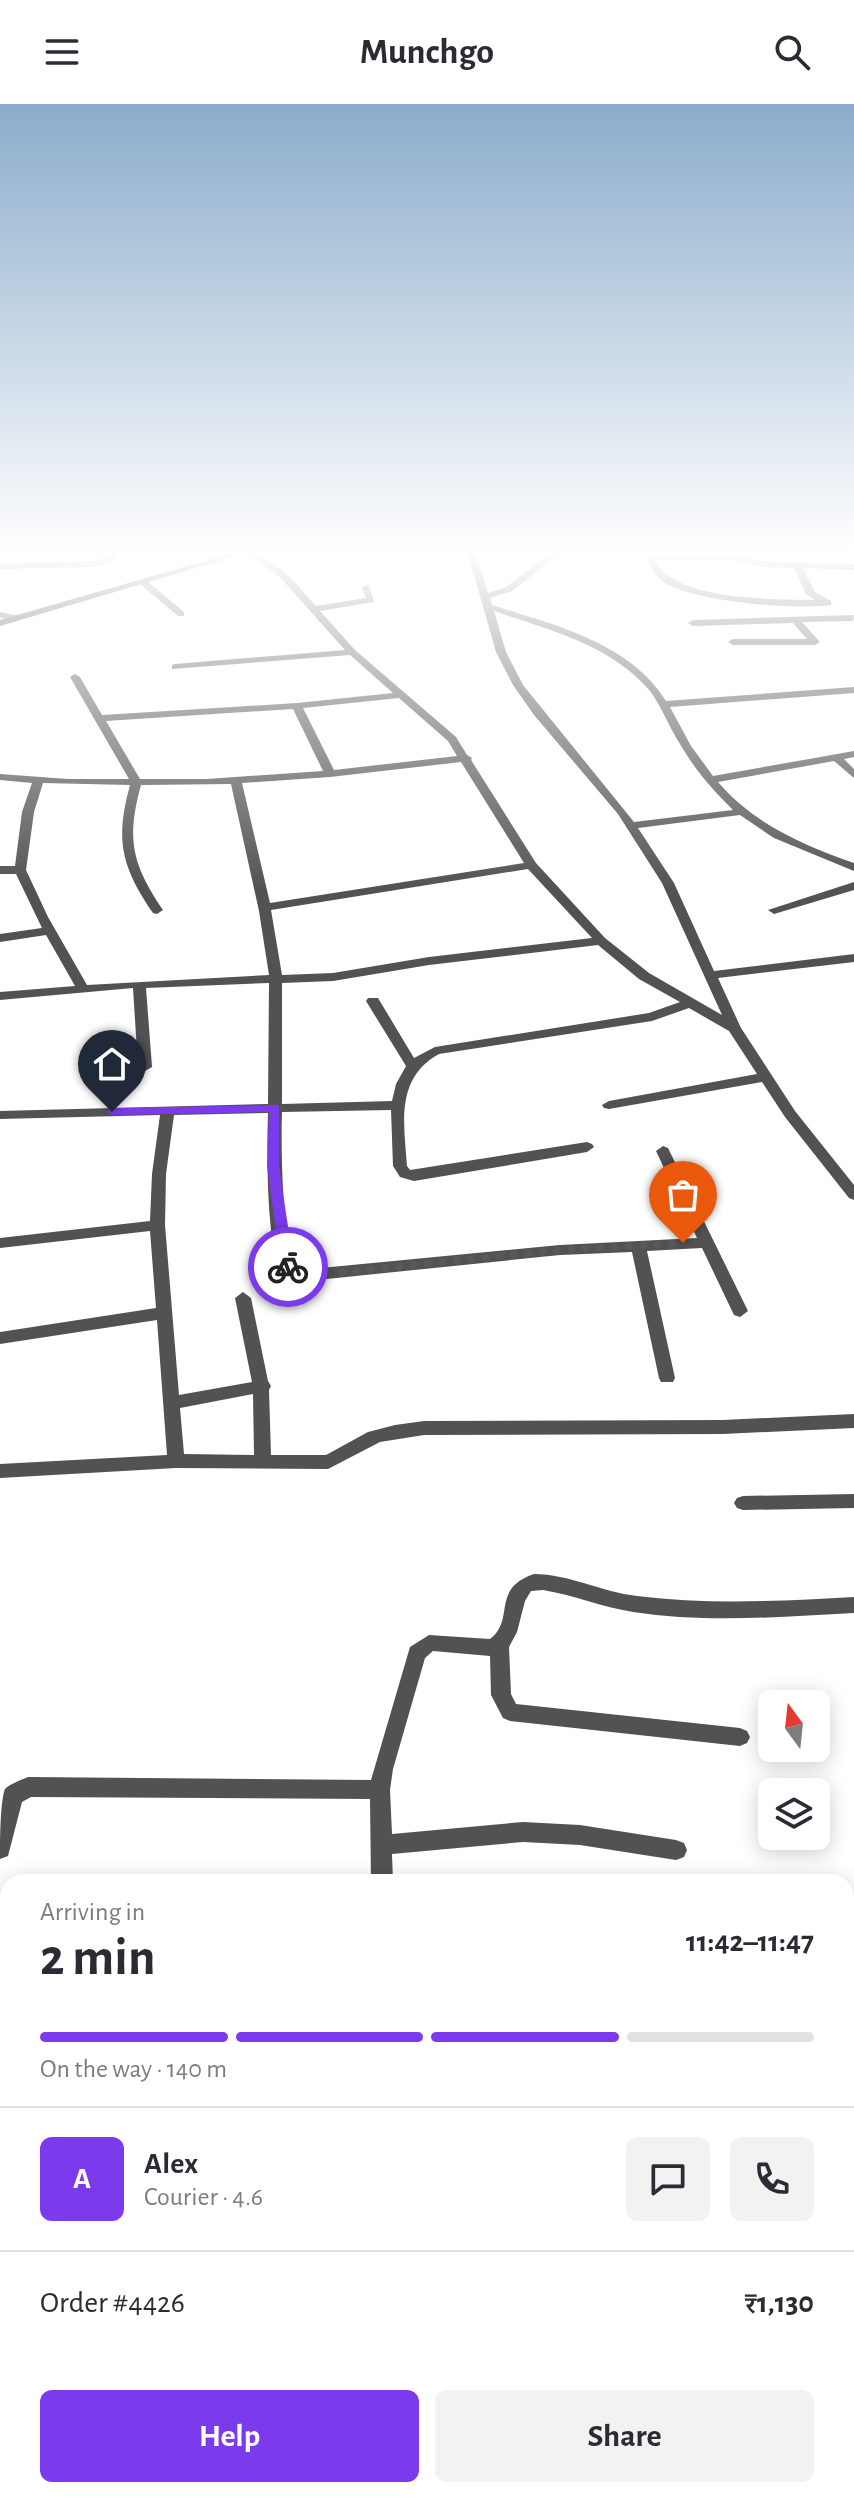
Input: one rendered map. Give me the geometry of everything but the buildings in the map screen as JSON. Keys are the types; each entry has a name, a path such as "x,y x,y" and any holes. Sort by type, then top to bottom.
{"street":[{"path":"175,667 190,666"},
{"path":"367,666 431,719 467,758 531,865 601,941 644,976 734,1028"},
{"path":"508,666 518,685 631,826 668,883 734,1028 765,1077 852,1189"},
{"path":"628,666 666,704 684,743 709,780 741,812 783,840 854,867"},
{"path":"75,677 136,782 126,815 125,850 131,870 157,910"},
{"path":"666,704 854,690"},
{"path":"100,718 297,706 400,695"},
{"path":"297,706 330,774"},
{"path":"709,780 854,754"},
{"path":"836,757 854,775"},
{"path":"0,777 38,781 236,781 467,758"},
{"path":"38,781 28,812 20,870 84,990"},
{"path":"236,781 276,980 279,1047 272,1136 277,1207 288,1269 296,1275 638,1245 706,1243"},
{"path":"631,826 741,812"},
{"path":"263,908 531,865"},
{"path":"0,870 20,870"},
{"path":"774,910 854,886"},
{"path":"0,938 50,931"},
{"path":"0,996 139,984 333,977 456,958 601,941"},
{"path":"711,975 854,958"},
{"path":"139,984 145,1067"},
{"path":"373,1001 411,1064"},
{"path":"587,1147 427,1176 405,1174 400,1166 397,1105 411,1064 435,1051 652,1017 690,1003"},
{"path":"609,1105 765,1077"},
{"path":"0,1115 397,1105"},
{"path":"168,1110 159,1174 157,1225 176,1461"},
{"path":"663,1151 740,1311"},
{"path":"0,1243 157,1225"},
{"path":"638,1245 667,1378"},
{"path":"243,1298 263,1386 265,1429 262,1462"},
{"path":"0,1338 162,1313"},
{"path":"170,1403 263,1386"},
{"path":"0,1471 176,1461 328,1462 347,1455 365,1441 389,1432 424,1428 723,1427 854,1421"},
{"path":"743,1503 854,1501"},
{"path":"382,1874 380,1790 392,1733 417,1653 429,1643 481,1648 499,1645 505,1638 519,1591 534,1582 631,1604 697,1610 854,1605"},
{"path":"499,1645 501,1695 510,1712 740,1737"},
{"path":"0,1849 4,1809 13,1796 28,1787 380,1790"},
{"path":"381,1845 523,1832 580,1835 676,1850"}],"way so far":[{"path":"288,1267 296,1275 307,1276 560,1250 683,1243"}],"route":[{"path":"112,1112 275,1108 273,1166 288,1267"}]}
